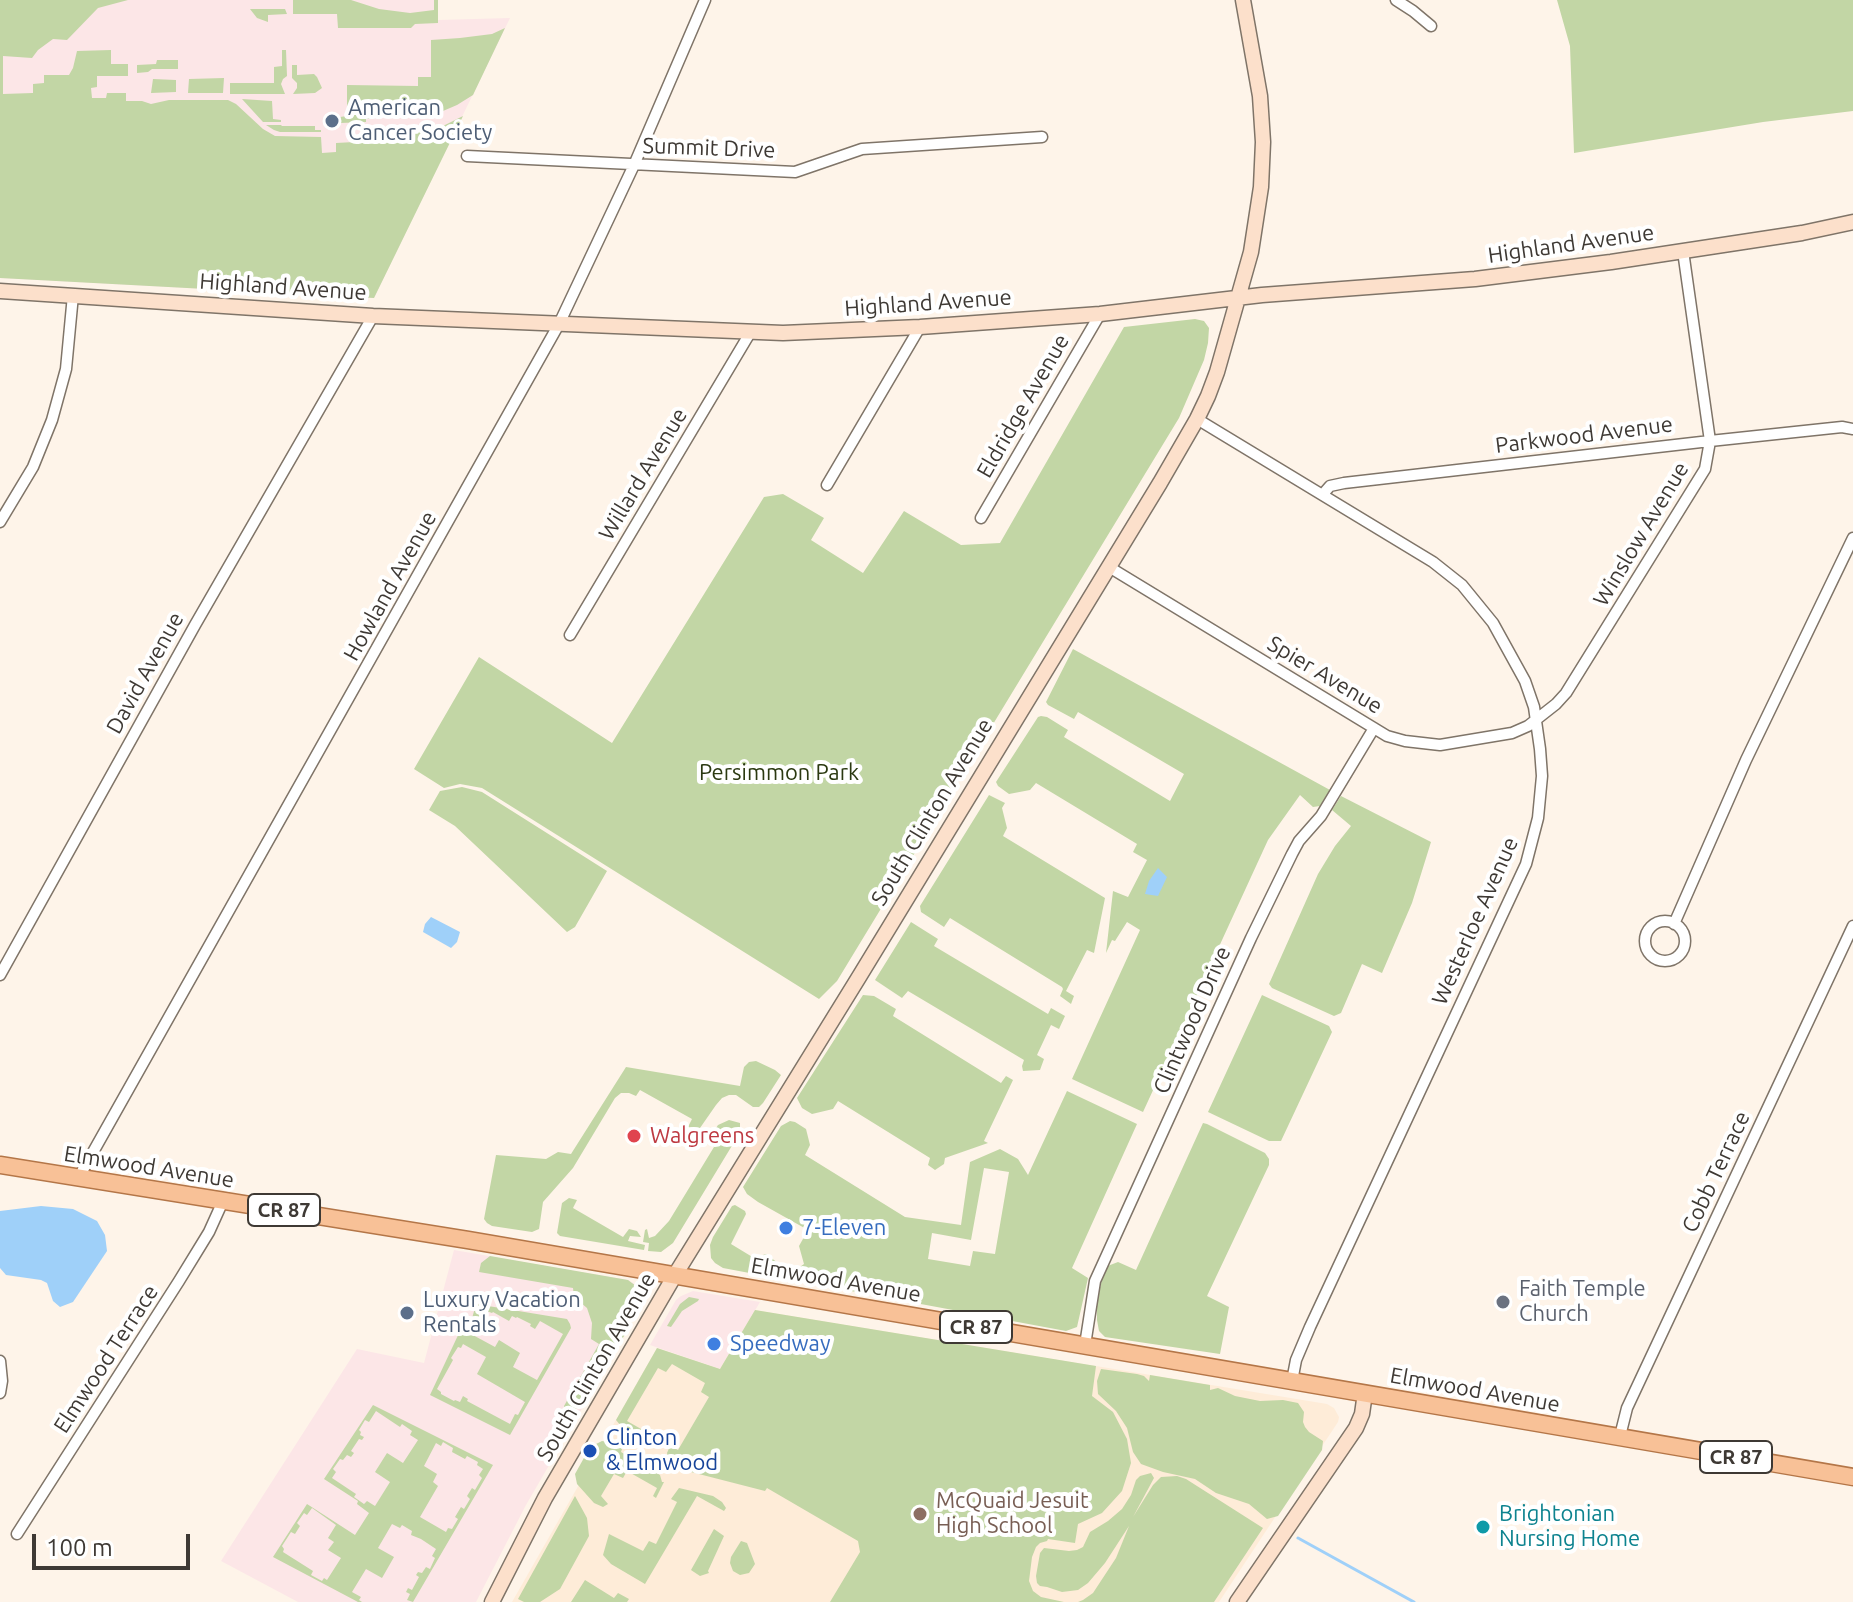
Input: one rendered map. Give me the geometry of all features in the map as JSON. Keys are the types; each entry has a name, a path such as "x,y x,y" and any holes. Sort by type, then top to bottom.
{"main road":[{"name":"Elmwood Avenue","path":"0,1165 675,1275 1853,1477"}],"street":[{"name":"Howland Avenue","path":"79,1177 559,324 634,165 705,0"},
{"name":"South Clinton Avenue","path":"492,1602 550,1490 675,1275 1197,419 1217,372 1240,297 1261,187 1263,142 1260,96 1243,0"},
{"path":"1396,0 1431,26"},
{"name":"Summit Drive","path":"467,156 795,172 862,149 1042,137"},
{"name":"Highland Avenue","path":"0,291 373,316 750,333 920,327 1100,314 1240,297 1475,279 1683,251 1853,222"},
{"name":"Winslow Avenue","path":"1537,719 1566,693 1701,478 1708,459 1710,441 1683,251"},
{"path":"0,522 33,467 52,420 66,369 73,295"},
{"name":"Eldridge Avenue","path":"981,518 1100,314"},
{"name":"David Avenue","path":"0,975 195,625 373,316"},
{"path":"827,485 920,327"},
{"name":"Willard Avenue","path":"570,635 750,333"},
{"name":"Westerloe Avenue","path":"1197,419 1433,562 1462,585 1493,623 1508,649 1525,681 1537,719 1541,798 1526,864 1317,1312 1299,1353 1292,1381"},
{"name":"Parkwood Avenue","path":"1323,494 1330,486 1344,483 1710,441 1842,427 1853,429"},
{"path":"1674,924 1746,760 1853,538"},
{"name":"Spier Avenue","path":"1109,567 1387,736 1440,745 1512,733 1537,719"},
{"name":"Clintwood Drive","path":"1085,1345 1095,1281 1251,938 1299,841 1321,816 1374,728"},
{"name":"Cobb Terrace","path":"1620,1436 1627,1408 1853,926"},
{"name":"Elmwood Terrace","path":"17,1534 179,1281 209,1232 223,1201"},
{"path":"0,1361 0,1393"},
{"path":"1237,1602 1353,1434 1362,1414 1365,1393"}],"shaded area":[{"path":"0,0 438,0 438,20 510,18 374,298 0,278"},
{"path":"454,1250 628,1280 638,1286 642,1298 638,1312 526,1505 476,1602 298,1602 221,1561 357,1349 424,1363"},
{"path":"693,1291 760,1302 720,1369 650,1345 676,1300"},
{"name":"McQuaid Jesuit High School","path":"755,1310 1327,1404 1334,1408 1339,1417 1219,1602 512,1602 657,1348 720,1369"}],"green space":[{"path":"0,0 128,0 98,8 67,40 53,39 32,58 3,56 3,94 33,93 33,84 44,83 44,75 69,75 77,51 111,50 111,64 128,64 128,76 97,76 97,87 91,88 92,98 106,98 107,93 126,93 126,101 151,104 169,100 228,100 275,136 321,137 322,153 336,152 336,143 411,139 412,129 441,127 463,116 374,298 0,278"},
{"path":"293,0 351,0 379,9 410,13 434,10 434,0 438,0 438,23 415,24 411,28 338,28 337,14 293,14"},
{"path":"1557,0 1853,0 1853,111 1763,122 1574,153 1570,46"},
{"path":"250,9 285,9 287,14 268,15 268,22 257,18"},
{"path":"505,28 473,95 457,105 429,117 420,117 419,107 375,108 375,118 366,119 366,122 340,123 340,117 347,116 347,85 418,86 418,77 431,77 431,40 492,34"},
{"path":"282,50 286,50 287,76 281,84 285,94 230,94 230,83 274,83 274,67 282,66"},
{"path":"157,60 178,60 178,69 152,69 137,73 137,65 156,64"},
{"path":"292,65 297,65 297,75 314,74 322,88 315,93 293,94 297,83 292,78"},
{"path":"224,78 223,93 188,93 189,79"},
{"path":"153,79 176,80 176,92 151,93"},
{"path":"242,99 272,101 273,119 281,122 263,122"},
{"path":"266,125 315,126 315,130 321,132 280,132"},
{"name":"Persimmon Park","path":"1195,319 1204,321 1209,328 1208,343 1204,360 1179,418 837,981 819,999 482,788 460,784 444,788 414,769 479,657 612,743 764,497 783,494 824,518 811,540 863,573 904,511 961,545 1000,543 1124,327"},
{"path":"1073,649 1330,790 1320,806 1313,807 1300,795 1268,840 1143,1112 1072,1079 1140,930 1127,922 1106,953 1113,891 1128,897 1147,860 1133,852 1137,844 1036,783 1030,790 1009,794 996,782 1041,716 1068,730 1064,737 1170,801 1184,774 1078,712 1074,719 1046,702"},
{"path":"462,787 482,792 607,871 575,927 567,932 455,826 429,810 440,791"},
{"path":"989,795 1005,803 1002,808 1007,828 1003,836 1105,898 1094,953 1087,950 1066,991 1074,996 1071,1004 1060,996 1062,987 950,918 944,927 921,912 920,906"},
{"path":"1341,796 1431,842 1412,903 1382,973 1362,964 1341,1013 1334,1016 1269,984 1318,874 1351,826 1332,810"},
{"path":"911,922 938,939 934,946 1048,1014 1051,1008 1065,1016 1059,1029 1051,1025 1037,1055 1044,1059 1040,1070 1023,1071 1024,1060 908,991 902,998 875,980"},
{"path":"863,995 874,996 896,1009 893,1016 1001,1083 1006,1076 1013,1080 984,1141 988,1143 945,1158 944,1164 935,1170 928,1165 930,1158 838,1101 833,1109 812,1114 802,1108 797,1098"},
{"path":"1262,995 1329,1026 1332,1032 1281,1141 1269,1141 1208,1112"},
{"path":"756,1061 781,1075 759,1107 753,1107 736,1095 729,1095 722,1098 700,1128 688,1127 692,1119 640,1090 636,1096 621,1093 573,1168 543,1202 539,1229 532,1232 492,1226 484,1219 496,1155 546,1159 558,1152 571,1154 626,1067 740,1086 744,1067"},
{"path":"1067,1091 1137,1124 1072,1268 1088,1278 1077,1327 1066,1331 797,1281 797,1269 804,1264 799,1246 808,1230 758,1202 743,1187 781,1126 790,1121 806,1129 810,1145 805,1155 905,1217 961,1225 970,1162 1000,1149 1018,1159 1028,1175","holes":["984,1168 1009,1172 995,1254 973,1251 970,1266 928,1259 932,1233 971,1240"]},
{"path":"729,1120 740,1123 733,1144 673,1243 661,1252 648,1251 649,1243 643,1242 645,1230 649,1238 655,1236 669,1221 714,1147 708,1143 714,1131 718,1125"},
{"path":"1203,1123 1265,1153 1269,1159 1269,1165 1207,1296 1229,1307 1220,1354 1105,1337 1099,1331 1097,1300 1105,1267 1118,1262 1136,1270"},
{"path":"569,1198 577,1200 573,1208 623,1237 629,1229 637,1231 641,1237 630,1236 628,1241 645,1245 644,1250 560,1236 557,1233 562,1203"},
{"path":"735,1205 746,1214 731,1244 759,1261 766,1254 782,1266 776,1278 723,1268 711,1258 713,1237"},
{"path":"490,1256 628,1280 640,1289 642,1298 638,1312 583,1406 569,1411 564,1409 599,1344 591,1339 592,1323 587,1308 574,1297 573,1288 479,1272 481,1263"},
{"path":"689,1297 699,1299 682,1311 671,1327 667,1326 680,1304"},
{"path":"476,1304 567,1319 570,1324 571,1328 510,1435 430,1395 460,1331 468,1333","holes":["484,1310 509,1321 512,1316 517,1317 535,1329 540,1321 563,1334 537,1380 513,1367 520,1353 499,1340 495,1347 471,1334","463,1344 486,1357 477,1374 525,1402 510,1424 463,1396 460,1402 454,1401 437,1389 453,1360 451,1358"]},
{"path":"755,1310 1096,1366 1092,1396 1113,1412 1127,1439 1131,1463 1122,1491 1102,1513 1078,1524 1075,1543 1048,1539 1036,1547 1029,1581 1033,1591 1041,1597 1064,1602 830,1602 860,1552 858,1541 767,1488 765,1491 691,1472 668,1457 670,1446 678,1450 709,1397 701,1392 705,1383 672,1364 666,1372 658,1368 627,1421 657,1438 659,1442 654,1447 645,1446 639,1437 616,1420 657,1348 720,1369"},
{"path":"1101,1369 1137,1374 1149,1381 1150,1375 1210,1385 1210,1390 1218,1388 1235,1396 1260,1401 1298,1403 1304,1412 1305,1427 1323,1441 1322,1450 1278,1516 1267,1519 1249,1504 1216,1493 1195,1479 1141,1464 1133,1452 1127,1428 1116,1411 1098,1394 1097,1381"},
{"path":"373,1405 493,1465 413,1602 407,1600 410,1594 406,1592 408,1588 412,1590 419,1577 416,1575 418,1572 422,1573 426,1567 430,1569 436,1549 411,1535 412,1531 402,1525 400,1528 392,1524 378,1548 394,1557 382,1578 366,1569 352,1592 361,1597 359,1600 362,1602 273,1557 307,1504 355,1535 369,1513 357,1504 358,1501 324,1479","holes":["376,1411 400,1427 402,1424 418,1440 403,1463 387,1453 375,1472 390,1482 375,1506 367,1501 364,1504 354,1497 356,1494 332,1478 336,1472 333,1469 340,1459 347,1455 351,1457 354,1453 351,1451 364,1437 359,1430","443,1442 453,1448 452,1452 478,1462 477,1465 483,1469 475,1490 472,1488 467,1496 470,1499 464,1509 461,1507 452,1529 448,1528 446,1532 420,1517 438,1486 433,1482 437,1474 424,1466 436,1443 441,1446","312,1508 336,1525 328,1538 334,1542 328,1550 341,1558 327,1580 324,1578 322,1581 311,1575 313,1571 283,1552 282,1546 291,1532 295,1534 300,1526 297,1523 304,1513 307,1515"]},
{"path":"602,1441 622,1449 621,1452 660,1475 664,1482 656,1498 653,1496 657,1488 627,1471 623,1478 614,1474 601,1496 608,1504 603,1507 594,1503 577,1484 575,1474 590,1447"},
{"path":"1151,1473 1154,1478 1133,1517 1161,1477 1177,1476 1263,1528 1214,1602 1078,1602 1093,1593 1116,1558 1129,1526 1105,1563 1078,1590 1062,1592 1040,1586 1036,1576 1040,1553 1044,1548 1069,1551 1083,1547 1090,1532 1122,1509 1140,1476"},
{"path":"679,1488 713,1496 726,1508 724,1511 697,1496 645,1584 611,1564 603,1555 609,1534 643,1551 649,1541 656,1544 677,1502 671,1499"},
{"path":"575,1496 587,1518 589,1536 560,1589 540,1602 518,1599"},
{"path":"714,1529 724,1536 709,1573 700,1576 691,1570"},
{"path":"741,1541 747,1543 755,1564 749,1573 740,1575 733,1571 730,1563"},
{"path":"585,1580 614,1598 618,1593 629,1599 627,1602 571,1602"}],"water":[{"path":"1158,868 1167,877 1158,896 1145,894 1149,881"},
{"path":"431,917 460,932 451,948 423,932"},
{"path":"41,1206 73,1209 97,1221 105,1235 107,1251 73,1302 60,1307 53,1301 47,1283 6,1275 0,1268 0,1211"}],"waterway":[{"path":"1298,1538 1414,1602"}],"place":[{"name":"American Cancer Society","path":"332,121"},
{"name":"Walgreens","path":"634,1136"},
{"name":"7-Eleven","path":"786,1228"},
{"name":"Faith Temple Church","path":"1503,1302"},
{"name":"Luxury Vacation Rentals","path":"407,1313"},
{"name":"Speedway","path":"714,1344"},
{"name":"Clinton & Elmwood","path":"590,1451"},
{"name":"McQuaid Jesuit High School","path":"920,1514"},
{"name":"Brightonian Nursing Home","path":"1483,1527"}]}
